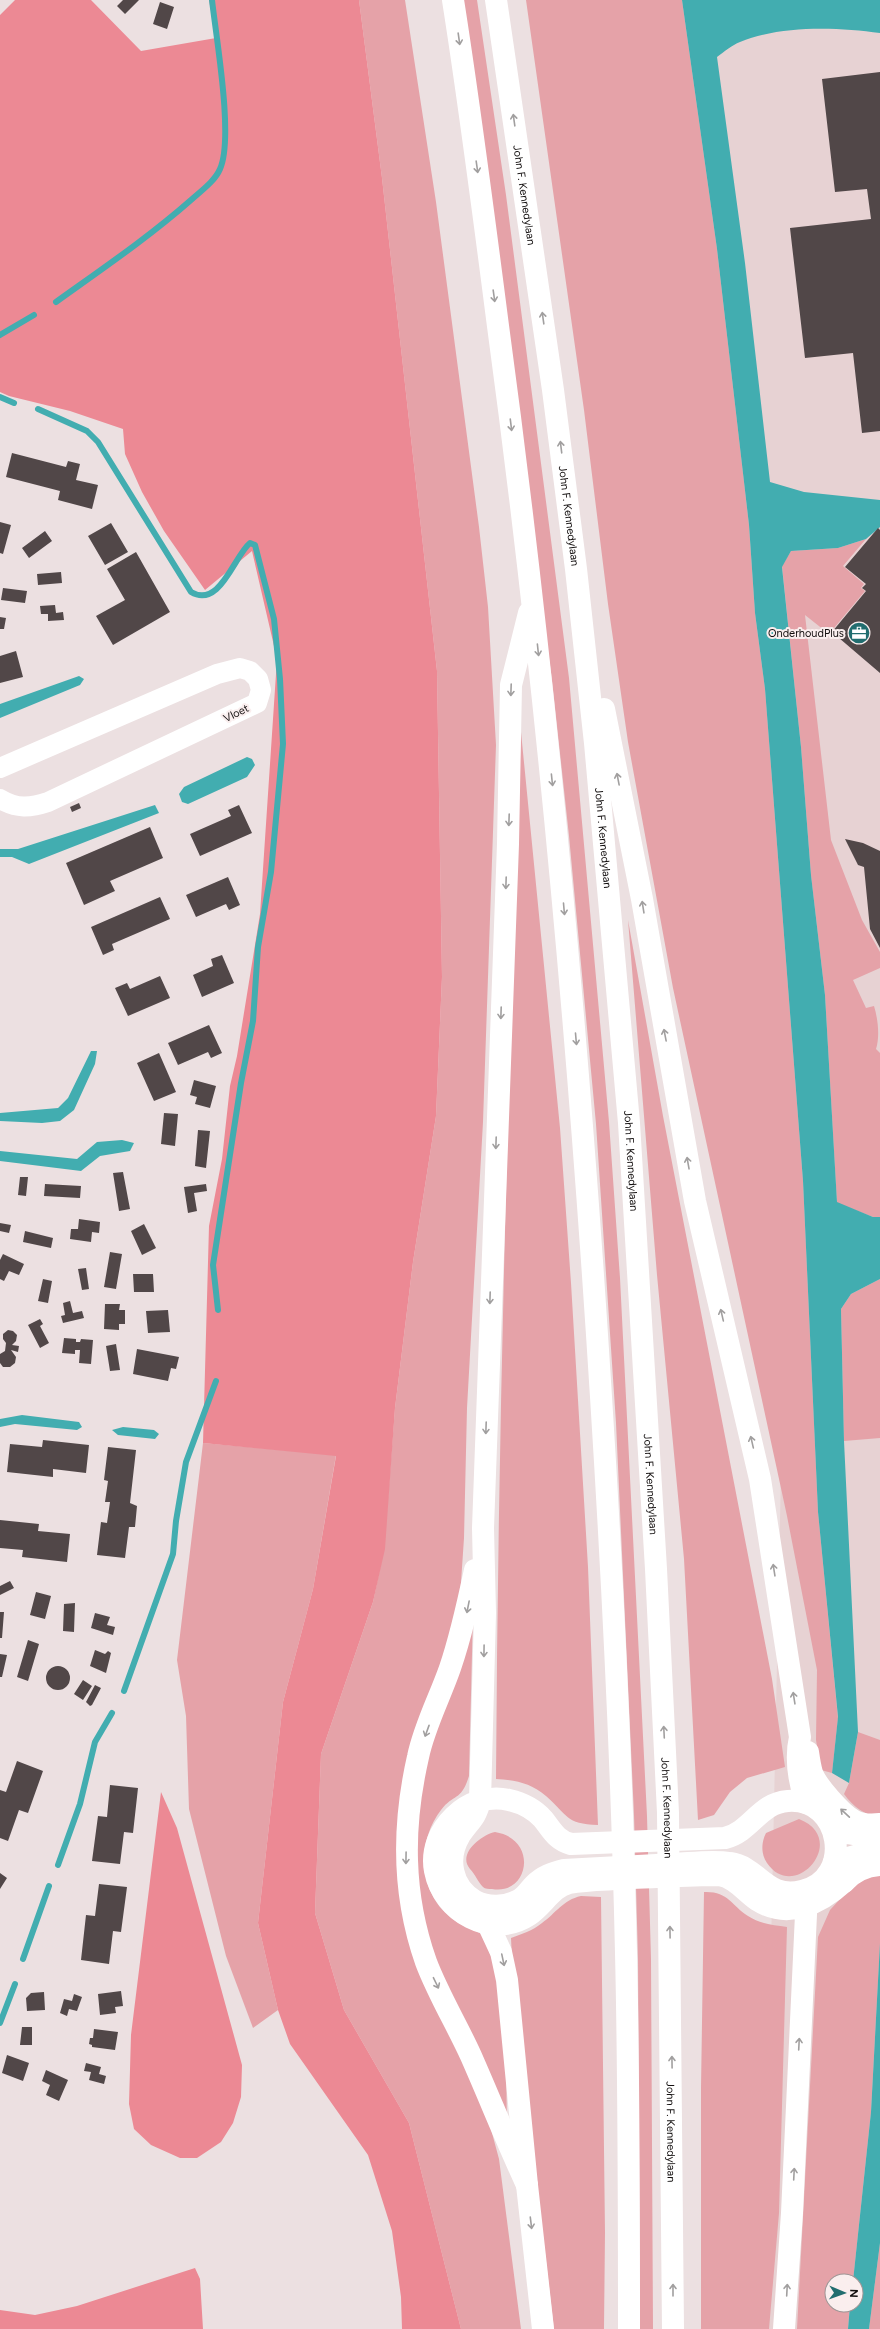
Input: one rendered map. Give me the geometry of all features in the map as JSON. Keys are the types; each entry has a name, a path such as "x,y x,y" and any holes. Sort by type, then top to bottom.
{"main road":[{"path":"453,0 509,406 533,598 559,847 581,1099 610,1536 626,1953 629,2329"},
{"name":"John F. Kennedylaan","path":"496,0 549,359 576,569 595,743 629,1123 656,1568 668,1813 674,2329"},
{"path":"576,569 642,899 695,1201 760,1479 800,1737 807,1750 812,1774 817,1784 852,1820 870,1825 880,1824"},
{"path":"533,598 511,684 508,844 483,1528 485,1613 480,1801 473,1820 461,1834 453,1855 452,1869 455,1882 464,1893 476,1901 488,1906 510,1904 520,1900 542,1878 564,1870 590,1874 707,1869 726,1862 741,1865 768,1887 778,1891 792,1893 806,1899 826,1898 862,1869 880,1865"},
{"path":"483,1528 466,1614 451,1666 418,1755 409,1805 405,1861 412,1911 426,1963 470,2055 502,2134 526,2185"},
{"path":"800,1737 797,1751 802,1790 806,1803"},
{"path":"590,1874 559,1887 538,1909 517,1921 488,1924 469,1918 456,1910 446,1898 439,1886 434,1867 434,1853 445,1826 461,1809 480,1801 496,1798 517,1802 534,1811 562,1842 588,1844 725,1838 738,1834 758,1814 773,1804 790,1801 806,1803 824,1815 834,1831 837,1846 834,1862 821,1882 806,1899 792,2205 784,2329"},
{"path":"834,1831 880,1835"},
{"path":"834,1862 858,1855 880,1854"},
{"path":"488,1924 501,1952 507,1980 526,2185 544,2329"}],"street":[{"name":"Vloet","path":"0,768 217,674 240,668 250,671 258,679 262,690 257,703 148,756 48,802 33,807 18,807 0,799"}],"shaded area":[{"path":"15,0 91,0 141,51 216,38 209,0 359,0 382,178 437,671 442,977 436,1116 413,1262 395,1408 385,1549 373,1602 321,1754 315,1913 344,2010 409,2123 461,2329 402,2329 401,2297 392,2231 368,2155 290,2044 278,2010 258,1923 283,1702 313,1589 336,1456 203,1443 209,1226 222,1159 230,1086 237,1056 260,914 277,659 252,551 205,590 164,531 142,492 125,454 123,429 70,411 9,396 0,392 0,15"},
{"path":"359,0 405,0 436,202 479,527 488,607 496,745 483,1122 467,1408 464,1538 459,1612 397,1863 485,2107 499,2159 521,2329 461,2329 409,2123 344,2010 315,1913 321,1754 373,1602 384,1549 395,1408 413,1262 436,1116 442,977 437,671 382,178"},
{"path":"460,0 477,0 506,195 569,678 609,1122 620,1278 647,1816 651,1959 653,2329 640,2329 638,1959 634,1815 616,1423 596,1124 569,836 552,680"},
{"path":"526,0 682,0 717,249 749,525 755,613 765,689 803,1181 818,1512 838,1718 832,1773 821,1770 816,1740 817,1670 787,1516 673,988 628,742 608,604 584,410"},
{"path":"635,0 880,0 880,2329 763,2329 785,1282"},
{"path":"866,539 843,566 864,584 861,588 865,591 829,634 805,615 831,840 862,920 880,952 880,968 853,980 866,1008 874,1006 877,1017 878,1039 876,1049 880,1053 880,1217 873,1217 837,1203 825,995 811,875 801,747 782,566 791,551 838,548"},
{"path":"521,732 560,1128 571,1283 588,1567 598,1825 579,1823 573,1820 563,1813 546,1796 529,1785 516,1781 496,1779 504,1255"},
{"path":"628,920 663,1116 772,1679 785,1767 747,1778 730,1792 714,1815 698,1820 684,1559 657,1275"},
{"path":"880,1279 880,1438 844,1441 841,1309 851,1294"},
{"path":"203,1443 336,1455 313,1589 283,1702 258,1923 278,2010 253,2028 226,1956 189,1809 186,1716 177,1660"},
{"path":"473,1613 469,1776 460,1794 441,1810 427,1838 424,1854 428,1885 434,1899 444,1911 457,1922 482,1934 501,1981 506,2053 507,2133 455,2015 440,1974 427,1932 418,1890 414,1847 417,1805 427,1756 441,1708"},
{"path":"858,1732 880,1740 880,1816 874,1816 859,1810 844,1794 849,1783"},
{"path":"161,1792 177,1828 242,2065 241,2097 233,2123 221,2142 197,2158 180,2158 151,2145 134,2129 129,2104 131,2035"},
{"path":"799,1819 813,1828 819,1840 819,1853 813,1864 803,1872 791,1876 779,1874 767,1863 764,1856 762,1848 764,1837 766,1833"},
{"path":"495,1832 509,1837 518,1845 523,1855 524,1866 521,1876 514,1884 505,1889 484,1888 467,1863 466,1857 472,1846 483,1837"},
{"path":"880,1873 880,1943 871,2112 854,2273 824,2273 824,2313 849,2313 848,2329 797,2329 818,1937 830,1910 855,1883"},
{"path":"704,1892 712,1892 724,1896 742,1912 757,1921 787,1927 779,2213 769,2329 701,2329 701,2088"},
{"path":"581,1896 601,1897 605,2233 604,2329 554,2329 513,1981 511,1938 534,1928 569,1900"},
{"path":"880,2243 880,2329 869,2329"},
{"path":"195,2268 200,2279 203,2329 0,2329 0,2310 35,2315 77,2306"}],"water":[{"path":"682,0 880,0 880,33 846,29 791,30 756,36 737,43 717,57 745,263 770,482 804,492 880,500 880,527 866,539 838,548 791,551 782,567 801,747 811,875 825,995 837,1202 873,1217 880,1217 880,1279 851,1294 841,1309 844,1441 858,1732 849,1783 832,1773 838,1717 818,1512 803,1181 765,689 755,613 749,525 717,249"},
{"path":"79,676 84,679 80,685 0,718 0,704"},
{"path":"247,757 252,759 255,765 247,777 188,804 182,802 179,794 184,787"},
{"path":"155,805 159,813 29,864 12,857 0,857 0,849 18,849"},
{"path":"91,1051 97,1051 95,1064 74,1110 60,1121 42,1123 0,1121 0,1113 58,1108 68,1098"},
{"path":"122,1140 134,1143 130,1151 100,1156 81,1171 0,1161 0,1151 77,1159 97,1142"},
{"path":"22,1415 79,1422 82,1427 77,1430 15,1424 0,1427 0,1419"},
{"path":"123,1427 154,1430 159,1434 155,1439 118,1435 112,1430"},
{"path":"880,1943 880,2243 869,2329 848,2329 849,2313 864,2313 864,2273 854,2273 871,2112"}],"building":[{"path":"123,0 139,0 125,14 117,6"},
{"path":"160,2 174,7 167,29 153,24"},
{"path":"880,72 880,431 862,433 853,353 805,358 790,228 871,219 867,189 835,192 822,79"},
{"path":"12,453 66,467 68,461 80,464 76,480 98,485 92,509 58,500 60,491 6,477"},
{"path":"0,522 11,525 3,554 0,553"},
{"path":"111,523 128,552 105,565 88,536"},
{"path":"878,528 880,530 880,673 832,632 866,591 862,588 866,584 845,567"},
{"path":"45,531 52,541 29,558 22,548"},
{"path":"136,552 170,612 113,645 96,616 125,600 107,569"},
{"path":"61,572 62,583 38,585 37,574"},
{"path":"3,588 27,591 25,603 1,600"},
{"path":"55,605 56,613 63,612 64,620 48,621 48,614 41,614 40,606"},
{"path":"0,617 6,618 4,629 0,629"},
{"path":"16,651 23,677 0,683 0,656"},
{"path":"79,803 81,808 72,812 70,807"},
{"path":"239,805 252,833 200,856 190,834 231,816 228,810"},
{"path":"150,827 163,858 110,881 115,891 84,905 66,863"},
{"path":"845,839 863,843 880,851 880,948 870,929 864,867 858,865"},
{"path":"228,877 240,905 229,910 226,904 196,917 186,895"},
{"path":"160,897 170,919 112,944 114,950 103,955 91,927"},
{"path":"222,955 234,983 202,997 193,975 213,966 211,959"},
{"path":"160,976 170,998 128,1016 115,988 127,983 130,989"},
{"path":"209,1025 222,1053 211,1058 208,1052 178,1065 168,1043"},
{"path":"159,1053 176,1092 154,1101 137,1063"},
{"path":"194,1080 216,1086 210,1108 195,1104 197,1097 190,1095"},
{"path":"164,1113 178,1114 175,1146 161,1144"},
{"path":"198,1130 210,1131 206,1168 195,1166"},
{"path":"123,1172 130,1209 119,1211 113,1173"},
{"path":"20,1177 28,1177 26,1196 18,1195"},
{"path":"45,1184 81,1186 80,1198 44,1196"},
{"path":"206,1184 207,1191 194,1193 197,1211 188,1213 184,1187"},
{"path":"79,1219 100,1222 99,1233 92,1232 91,1242 70,1239 71,1229 78,1229"},
{"path":"0,1223 11,1225 9,1233 0,1231"},
{"path":"144,1224 156,1248 142,1255 131,1231"},
{"path":"25,1231 53,1238 51,1248 23,1242"},
{"path":"110,1252 122,1254 116,1289 104,1287"},
{"path":"3,1254 24,1264 19,1275 9,1271 4,1281 0,1279 0,1260"},
{"path":"86,1268 89,1289 82,1290 78,1269"},
{"path":"133,1274 153,1274 154,1292 134,1292"},
{"path":"43,1279 52,1281 48,1303 38,1301"},
{"path":"70,1301 73,1313 82,1311 84,1318 63,1323 61,1316 65,1315 63,1303"},
{"path":"105,1304 120,1304 119,1310 125,1310 125,1324 119,1324 119,1330 104,1329"},
{"path":"168,1310 170,1332 148,1333 146,1311"},
{"path":"40,1319 43,1324 40,1326 49,1343 40,1348 28,1325"},
{"path":"8,1330 13,1331 17,1335 16,1341 12,1345 19,1346 18,1352 11,1350 16,1357 15,1363 10,1367 3,1367 0,1363 0,1354 5,1351 6,1343 3,1339 3,1334"},
{"path":"64,1338 76,1339 76,1342 80,1342 81,1339 93,1340 91,1364 79,1363 80,1350 75,1350 75,1354 62,1353"},
{"path":"116,1344 120,1370 110,1371 106,1346"},
{"path":"137,1349 179,1357 176,1369 171,1368 168,1381 133,1374"},
{"path":"43,1440 89,1445 86,1473 53,1469 53,1477 7,1472 10,1444 42,1447"},
{"path":"108,1447 136,1450 130,1503 137,1506 135,1527 129,1527 125,1558 97,1555 101,1522 107,1523 110,1502 105,1502 108,1481 104,1480"},
{"path":"0,1520 39,1524 38,1531 70,1534 67,1562 22,1557 23,1550 0,1548"},
{"path":"10,1581 14,1588 0,1595 0,1586"},
{"path":"36,1592 51,1596 45,1619 30,1615"},
{"path":"75,1603 74,1632 63,1631 64,1604"},
{"path":"0,1612 4,1612 2,1638 0,1638"},
{"path":"95,1613 110,1617 107,1625 115,1627 113,1635 91,1628"},
{"path":"28,1640 39,1644 28,1681 17,1677"},
{"path":"95,1650 105,1654 108,1651 111,1653 106,1673 90,1666"},
{"path":"0,1654 7,1655 2,1677 0,1677"},
{"path":"58,1666 66,1670 70,1678 66,1686 58,1690 50,1686 46,1678 50,1670"},
{"path":"83,1680 92,1686 83,1700 74,1694"},
{"path":"95,1685 101,1688 90,1706 86,1702"},
{"path":"17,1761 43,1771 28,1813 19,1810 8,1841 0,1838 0,1790 6,1792"},
{"path":"110,1785 138,1788 133,1833 124,1832 120,1864 92,1861 98,1816 107,1817"},
{"path":"0,1873 7,1878 0,1889"},
{"path":"99,1884 127,1887 121,1932 113,1931 109,1964 81,1960 86,1915 95,1916"},
{"path":"121,1991 123,2006 115,2007 116,2013 100,2015 98,1994"},
{"path":"44,1992 45,2010 27,2011 26,1998 31,1993"},
{"path":"74,1994 82,1997 77,2011 69,2009 67,2016 60,2013 64,1999 72,2001"},
{"path":"22,2027 32,2027 32,2045 20,2045"},
{"path":"94,2029 118,2032 115,2050 92,2047 92,2045 89,2044 90,2038 93,2038"},
{"path":"7,2055 29,2063 23,2081 2,2073"},
{"path":"86,2063 101,2067 99,2074 106,2076 104,2084 89,2080 91,2072 84,2071"},
{"path":"46,2070 68,2080 59,2101 46,2095 50,2085 42,2081"}],"waterway":[{"path":"56,302 159,227 211,182 218,173 224,154 225,112 212,0"},
{"path":"0,335 34,315"},
{"path":"0,397 14,403"},
{"path":"38,409 87,431 98,442 191,592 201,595 210,593 225,579 250,543 255,545 274,619 280,679 283,744 271,872 258,947 253,1021 241,1083 213,1265 218,1310"},
{"path":"124,1691 173,1554 176,1521 186,1462 216,1381"},
{"path":"58,1865 80,1804 95,1742 112,1713"},
{"path":"23,1959 49,1886"},
{"path":"0,2023 15,1984"}],"place":[{"name":"OnderhoudPlus","path":"859,633"}]}
